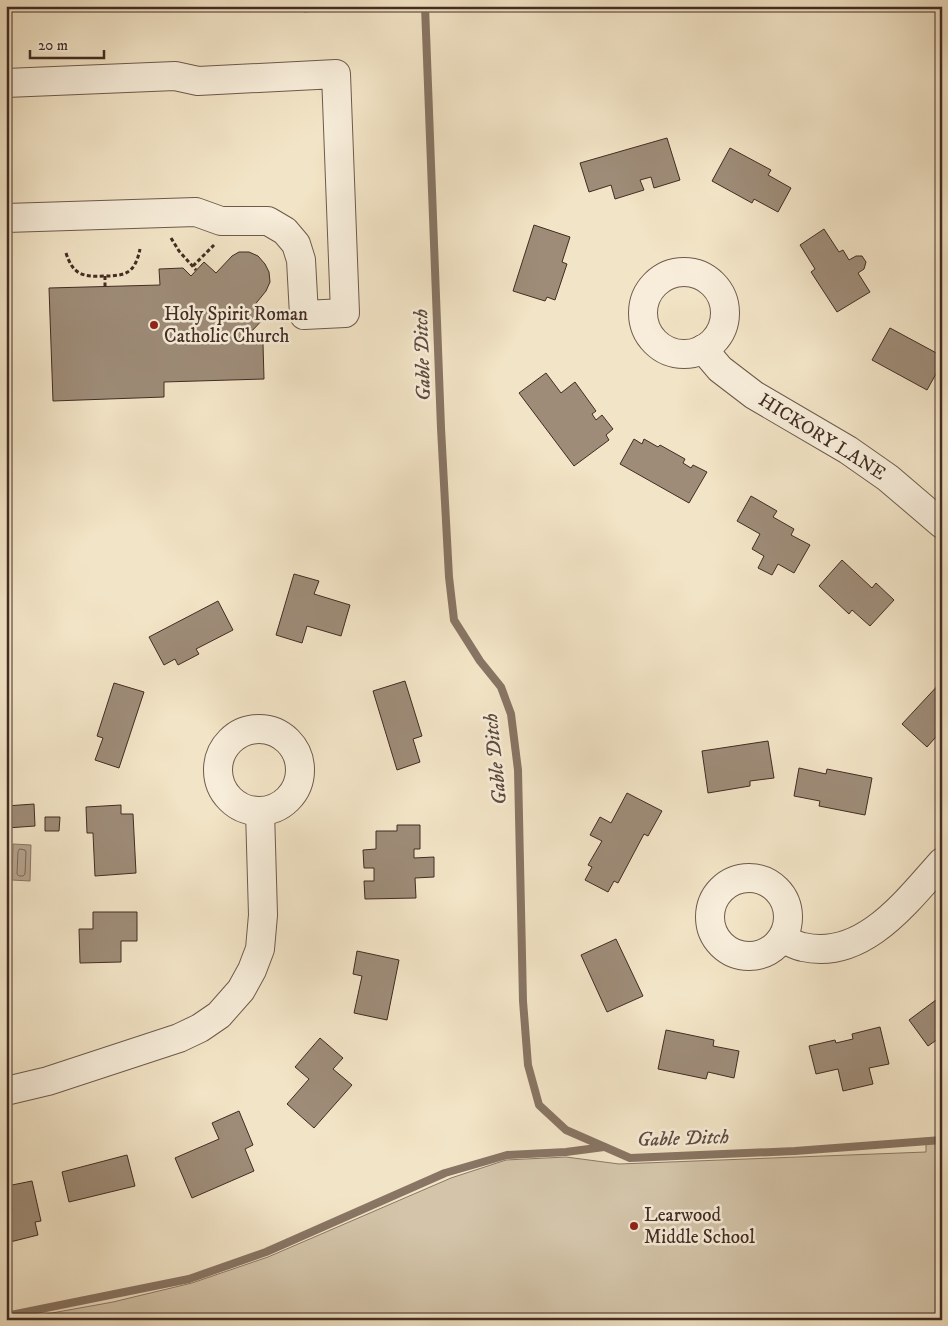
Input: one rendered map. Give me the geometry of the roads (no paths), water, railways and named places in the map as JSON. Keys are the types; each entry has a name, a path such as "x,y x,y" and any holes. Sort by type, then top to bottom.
{"street":[{"path":"6,83 175,76 198,81 336,74 345,313 304,315 301,260 296,244 285,231 268,220 221,220 196,212 6,218"},
{"name":"HICKORY LANE","path":"704,349 720,370 754,395 848,450 888,478 942,524"},
{"path":"6,1091 48,1081 179,1038 200,1028 219,1015 241,990 252,970 260,949 264,915 260,811"},
{"path":"782,939 803,947 827,949 854,942 874,931 896,913 942,862"}],"water":[{"path":"13,844 31,845 30,881 12,880"}],"waterway":[{"name":"Gable Ditch","path":"425,6 441,428 449,577 454,620 480,661 501,687 511,714 518,770 523,1001 528,1065 539,1105 566,1130 630,1158 795,1151 942,1140"},
{"path":"6,1316 189,1279 266,1252 445,1173 507,1155 566,1152 604,1147"}],"place":[{"name":"Holy Spirit Roman Catholic Church","path":"154,325"},
{"name":"Learwood Middle School","path":"634,1226"}]}
